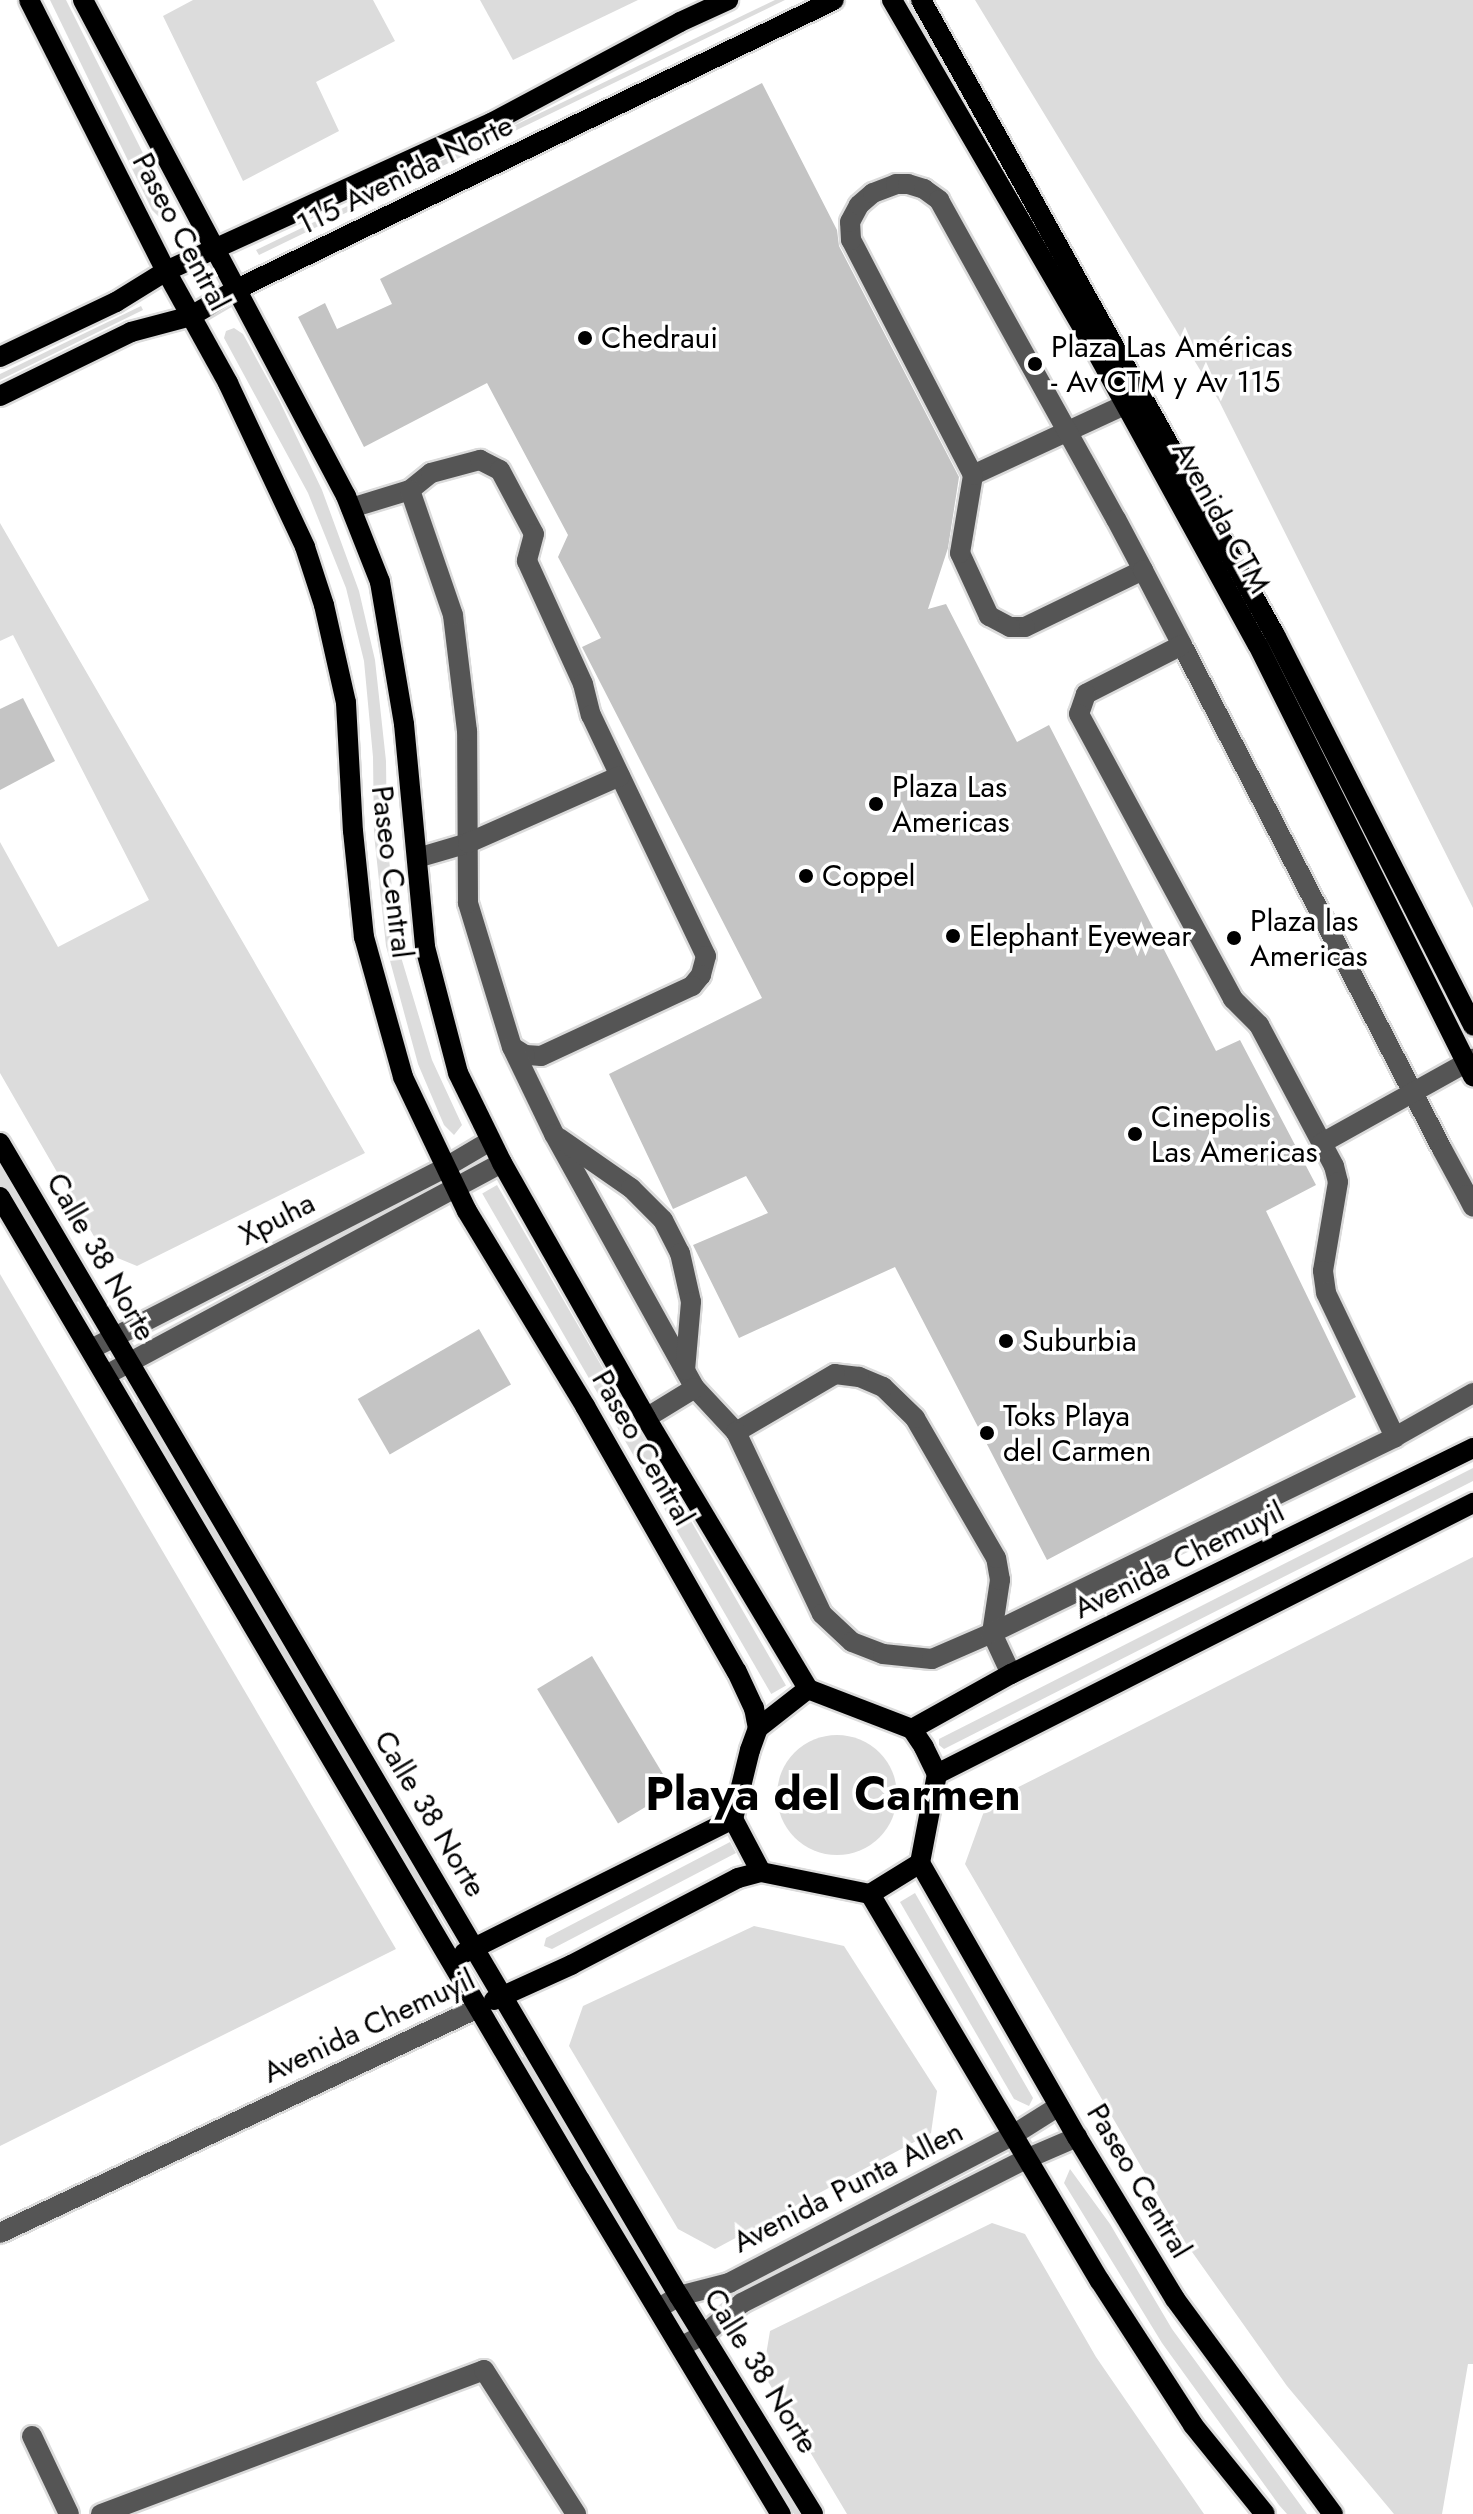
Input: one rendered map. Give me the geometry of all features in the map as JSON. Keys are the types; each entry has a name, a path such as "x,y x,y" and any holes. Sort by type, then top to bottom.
{"main road":[{"name":"Paseo Central","path":"29,0 166,271 228,383 305,547 324,605 346,703 353,831 364,937 403,1077 454,1187 737,1672 754,1708 758,1728"},
{"name":"Paseo Central","path":"83,0 351,508 380,582 404,724 425,947 458,1073 490,1141 646,1418 808,1689"},
{"name":"115 Avenida Norte","path":"166,271 491,123 680,22 728,0"},
{"name":"115 Avenida Norte","path":"0,396 131,332 191,316 237,289 834,0"},
{"name":"Avenida CTM","path":"892,0 1275,635 1473,1026"},
{"name":"Avenida CTM","path":"921,0 1134,400 1471,1066"},
{"path":"0,357 116,302 166,271"},
{"name":"Calle 38 Norte","path":"0,1143 679,2296 813,2514"},
{"name":"Calle 38 Norte","path":"0,1197 580,2180 781,2514"},
{"name":"Avenida Chemuyil","path":"912,1729 1011,1674 1473,1448"},
{"path":"937,1774 1473,1503"},
{"path":"808,1689 912,1729 937,1774 920,1863 870,1894 761,1872 733,1819 758,1728 808,1689"},
{"name":"Avenida Chemuyil","path":"450,1959 733,1819"},
{"name":"Paseo Central","path":"920,1863 1077,2137 1175,2299 1333,2514"},
{"name":"Avenida Chemuyil","path":"480,2007 738,1878 761,1872"},
{"path":"870,1894 1026,2159 1193,2425 1265,2514"}],"street":[{"path":"1143,570 1025,627 999,623 989,616 960,553 973,475 851,240 850,222 859,205 873,193 896,184 908,184 924,189 939,200 1143,570 1473,1207"},
{"path":"973,475 1134,400"},
{"path":"351,508 410,490 431,473 480,460 500,470 534,534 527,561 583,684 591,715 706,956 701,975 692,986 541,1056 525,1055 512,1047"},
{"path":"410,490 453,615 467,731 468,903 512,1047 554,1134 690,1379 736,1432 822,1614 852,1642 883,1654 932,1659 992,1633 1395,1437 1473,1393"},
{"path":"1182,645 1086,694 1080,702 1079,714 1233,999 1259,1025 1322,1143 1338,1182 1324,1261 1326,1293 1395,1437"},
{"path":"417,858 468,843 620,776"},
{"path":"1322,1143 1471,1066"},
{"path":"554,1134 631,1188 663,1220 680,1253 691,1302 690,1379 646,1418"},
{"name":"Xpuha","path":"91,1349 446,1167 490,1141"},
{"name":"Xpuha","path":"106,1375 127,1361 502,1163"},
{"path":"736,1432 835,1374 859,1377 883,1387 915,1418 996,1558 1000,1580 992,1633 1011,1674"},
{"name":"Avenida Chemuyil","path":"0,2233 480,2007"},
{"name":"Avenida Punta Allen","path":"659,2308 679,2296 729,2283 1013,2135 1059,2106"},
{"name":"Avenida Punta Allen","path":"682,2346 703,2335 742,2303 1026,2159 1077,2137"},
{"path":"101,2514 484,2370 576,2514"},
{"path":"32,2436 69,2514"}],"shaded area":[{"path":"50,0 66,0 161,189 169,207 167,215 160,218 152,210"},
{"path":"193,0 373,0 395,41 316,82 339,131 243,181 163,16"},
{"path":"480,0 638,0 513,60"},
{"path":"775,0 785,0 259,255 256,250"},
{"path":"975,0 1473,0 1473,908 1219,401"},
{"path":"141,306 143,310 0,380 0,374"},
{"path":"234,328 243,334 279,400 322,490 359,591 375,660 386,761 387,839 398,947 432,1060 462,1125 454,1135 444,1125 418,1064 386,946 374,834 373,757 364,661 346,588 308,493 224,338 226,331"},
{"path":"0,523 365,1153 137,1266 103,1252 0,1073 0,842 58,947 149,900 13,635 0,641"},
{"path":"0,1164 79,1301 69,1306 0,1186"},
{"path":"497,1185 786,1686 771,1694 482,1194"},
{"path":"0,1274 396,1949 0,2146"},
{"path":"140,1400 434,1904 429,1907 136,1403"},
{"path":"1473,1468 1473,1481 944,1749 939,1745 939,1739"},
{"path":"1473,1557 1473,2364 1468,2364 1442,2514 1394,2514 1287,2386 1185,2242 965,1864 987,1803"},
{"path":"837,1735 860,1739 880,1752 893,1772 897,1795 893,1818 880,1838 860,1851 837,1855 814,1851 794,1838 781,1818 777,1795 781,1772 794,1752 814,1739"},
{"path":"730,1842 736,1853 552,1949 544,1946 546,1938"},
{"path":"915,1893 1033,2098 1029,2106 1014,2099 900,1902"},
{"path":"754,1926 844,1946 937,2091 931,2133 715,2249 678,2229 569,2046 583,2006"},
{"path":"526,2056 652,2268 647,2270 521,2058"},
{"path":"1070,2169 1110,2224 1172,2329 1307,2514 1287,2514 1279,2505 1162,2343 1064,2183"},
{"path":"992,2223 1025,2234 1096,2357 1204,2514 847,2514 763,2373 770,2331"},
{"path":"715,2373 799,2514 794,2514 711,2376"}],"building":[{"name":"Plaza Las Americas","path":"762,83 837,230 839,246 959,477 948,548 928,609 946,604 1017,742 1049,725 1216,1051 1240,1040 1316,1185 1266,1211 1356,1397 1047,1560 895,1267 739,1338 693,1245 768,1213 746,1176 673,1209 609,1074 762,998 582,647 601,638 558,557 568,535 487,383 364,447 298,317 325,303 337,329 392,304 380,279"},
{"path":"23,698 55,761 0,790 0,709"},
{"path":"479,1329 511,1384 390,1454 358,1399"},
{"path":"592,1656 673,1791 618,1824 537,1689"}],"place":[{"name":"Chedraui","path":"585,338"},
{"name":"Plaza Las Américas - Av CTM y Av 115","path":"1035,364"},
{"name":"Plaza Las Americas","path":"876,804"},
{"name":"Coppel","path":"806,876"},
{"name":"Elephant Eyewear","path":"953,936"},
{"name":"Plaza las Americas","path":"1234,938"},
{"name":"Cinepolis Las Americas","path":"1135,1134"},
{"name":"Suburbia","path":"1006,1341"},
{"name":"Toks Playa del Carmen","path":"987,1433"}],"district":[{"name":"Playa del Carmen","path":"833,1794"}]}
